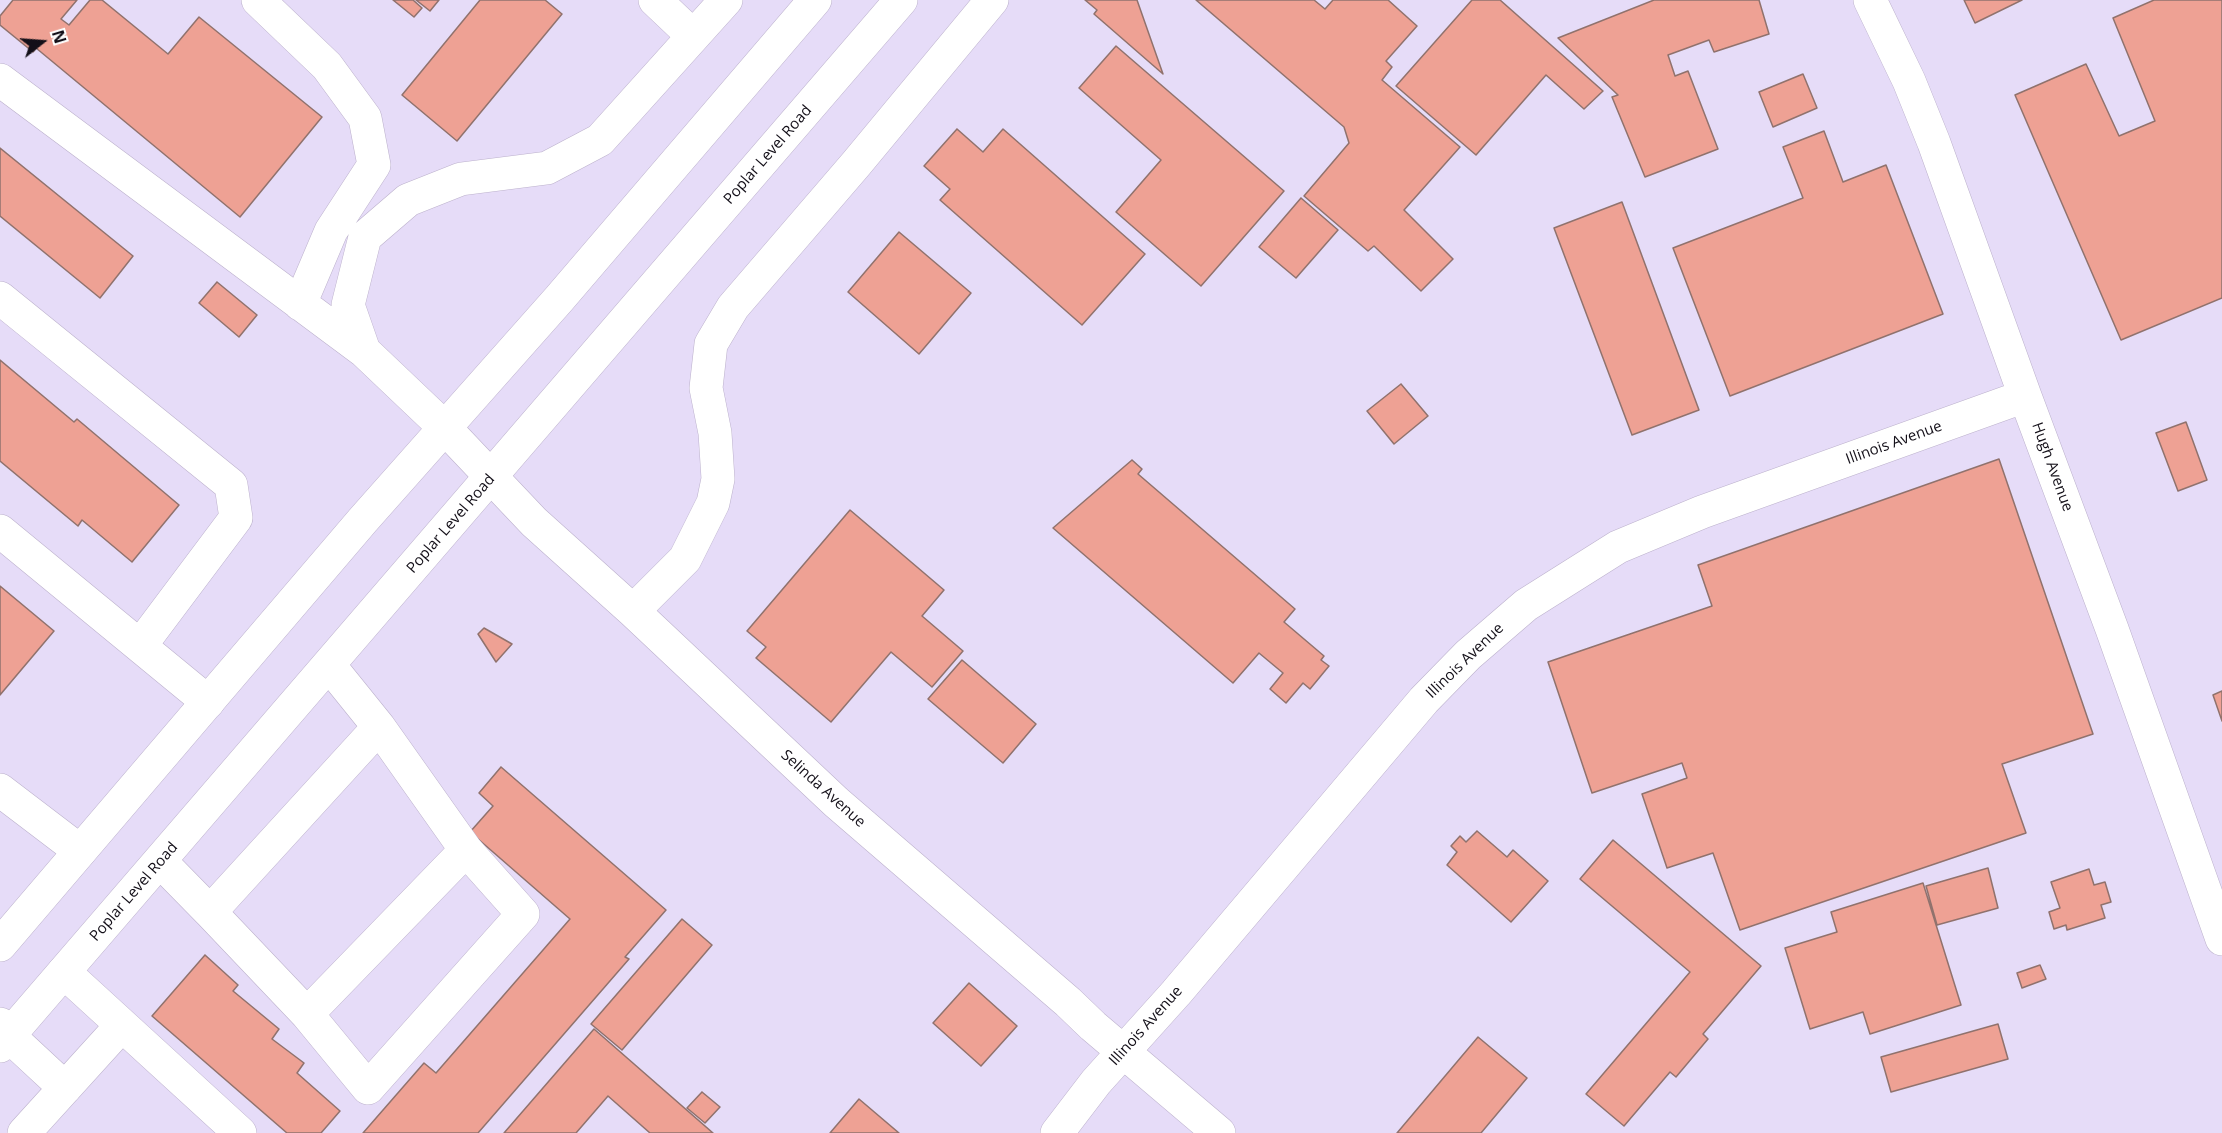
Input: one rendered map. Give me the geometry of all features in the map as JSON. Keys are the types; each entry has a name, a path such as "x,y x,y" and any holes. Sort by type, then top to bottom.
{"street":[{"path":"258,0 327,66 365,118 374,165 331,231 300,304"},
{"path":"655,0 693,36"},
{"path":"364,351 348,305 365,237 408,200 460,179 547,168 600,140 726,0"},
{"path":"0,945 815,0"},
{"name":"Poplar Level Road","path":"3,1036 64,972 492,478 901,0"},
{"path":"633,611 686,559 713,503 718,478 715,433 706,388 711,344 733,307 856,165 992,0"},
{"name":"Hugh Avenue","path":"1870,0 1909,81 1934,143 2112,629 2222,939"},
{"name":"Selinda Avenue","path":"0,80 364,351 444,428 534,522 633,611 836,802 1219,1133"},
{"path":"0,298 231,485 236,518 140,646"},
{"name":"Illinois Avenue","path":"1057,1133 1096,1082 1424,700 1468,655 1526,604 1618,547 1702,512 2025,396"},
{"path":"0,531 208,702"},
{"path":"160,861 307,1014 368,1088 523,914 466,850 379,727 329,665"},
{"path":"210,912 379,727"},
{"path":"0,790 80,851"},
{"path":"307,1014 466,850"},
{"path":"64,972 240,1133"},
{"path":"24,1133 122,1025"},
{"path":"3,1036 65,1088"}],"building":[{"path":"13,0 77,0 61,19 69,25 90,0 102,0 168,54 199,17 322,117 240,217 36,48 33,52 0,25 0,16"},
{"path":"393,0 413,0 422,8 414,17"},
{"path":"416,0 439,0 430,11"},
{"path":"480,0 545,0 562,14 457,141 402,95"},
{"path":"1085,0 1137,0 1163,74 1094,14 1097,10"},
{"path":"1196,0 1314,0 1325,9 1333,0 1388,0 1417,26 1386,61 1392,67 1382,80 1460,147 1404,210 1453,259 1421,291 1374,246 1368,251 1304,196 1349,143 1344,127"},
{"path":"1472,0 1500,0 1603,91 1584,109 1546,75 1476,155 1396,86"},
{"path":"1654,0 1759,0 1769,34 1714,52 1709,40 1668,55 1675,76 1688,71 1718,149 1645,177 1612,97 1618,95 1558,38"},
{"path":"1964,0 2022,0 1975,23"},
{"path":"2154,0 2222,0 2222,298 2121,340 2015,95 2086,64 2119,136 2155,121 2113,18"},
{"path":"1116,46 1284,191 1201,286 1116,212 1161,160 1079,88"},
{"path":"1803,74 1817,108 1773,127 1759,92"},
{"path":"957,129 983,152 1003,129 1145,254 1082,325 940,200 950,189 924,166"},
{"path":"1824,131 1843,182 1886,165 1943,314 1730,396 1673,248 1803,198 1783,147"},
{"path":"0,148 133,256 100,298 0,216"},
{"path":"1301,198 1338,230 1296,278 1259,247"},
{"path":"1622,202 1699,410 1632,435 1554,228"},
{"path":"899,232 971,293 919,354 848,292"},
{"path":"217,282 257,315 239,337 199,303"},
{"path":"0,360 74,422 77,419 179,505 132,562 82,520 78,526 0,461"},
{"path":"1401,384 1428,416 1394,444 1367,411"},
{"path":"2186,422 2207,480 2178,491 2156,433"},
{"path":"1999,459 2093,734 2002,764 2026,833 1740,930 1713,853 1667,868 1642,794 1687,778 1682,763 1592,793 1548,662 1712,606 1698,565"},
{"path":"1132,460 1142,469 1138,474 1295,609 1284,622 1324,656 1321,660 1329,666 1310,689 1303,683 1286,703 1270,689 1283,673 1259,653 1233,683 1053,528"},
{"path":"850,510 944,590 922,616 963,651 932,687 891,652 831,722 756,658 766,647 747,631"},
{"path":"0,586 54,631 0,695"},
{"path":"484,628 512,644 496,662 478,634"},
{"path":"962,660 1036,724 1003,763 928,699"},
{"path":"2222,691 2222,721 2213,695"},
{"path":"501,767 666,910 625,957 629,959 478,1133 363,1133 424,1063 436,1073 570,919 470,832 493,806 479,793"},
{"path":"1477,831 1507,857 1513,850 1548,881 1511,922 1447,865 1457,852 1451,846 1460,836 1466,842"},
{"path":"1613,840 1761,966 1703,1034 1708,1039 1676,1077 1670,1072 1624,1126 1586,1094 1690,972 1580,879"},
{"path":"1988,868 1998,908 1937,925 1926,886"},
{"path":"2089,869 2094,885 2105,882 2111,902 2101,905 2105,918 2067,930 2066,925 2054,929 2049,912 2060,908 2051,882"},
{"path":"1923,883 1961,1005 1870,1034 1863,1012 1810,1029 1785,948 1837,932 1831,912"},
{"path":"682,919 712,945 622,1050 591,1024"},
{"path":"205,955 238,985 233,991 279,1029 272,1039 304,1063 297,1073 340,1111 321,1133 287,1133 152,1016"},
{"path":"2040,965 2046,979 2022,988 2017,973"},
{"path":"969,983 1017,1026 981,1066 933,1023"},
{"path":"1998,1024 2008,1059 1891,1092 1881,1057"},
{"path":"594,1029 713,1133 650,1133 608,1096 576,1133 504,1133"},
{"path":"1478,1037 1527,1078 1481,1133 1397,1133"},
{"path":"702,1092 720,1107 705,1123 687,1108"},
{"path":"859,1099 899,1133 830,1133"}]}
